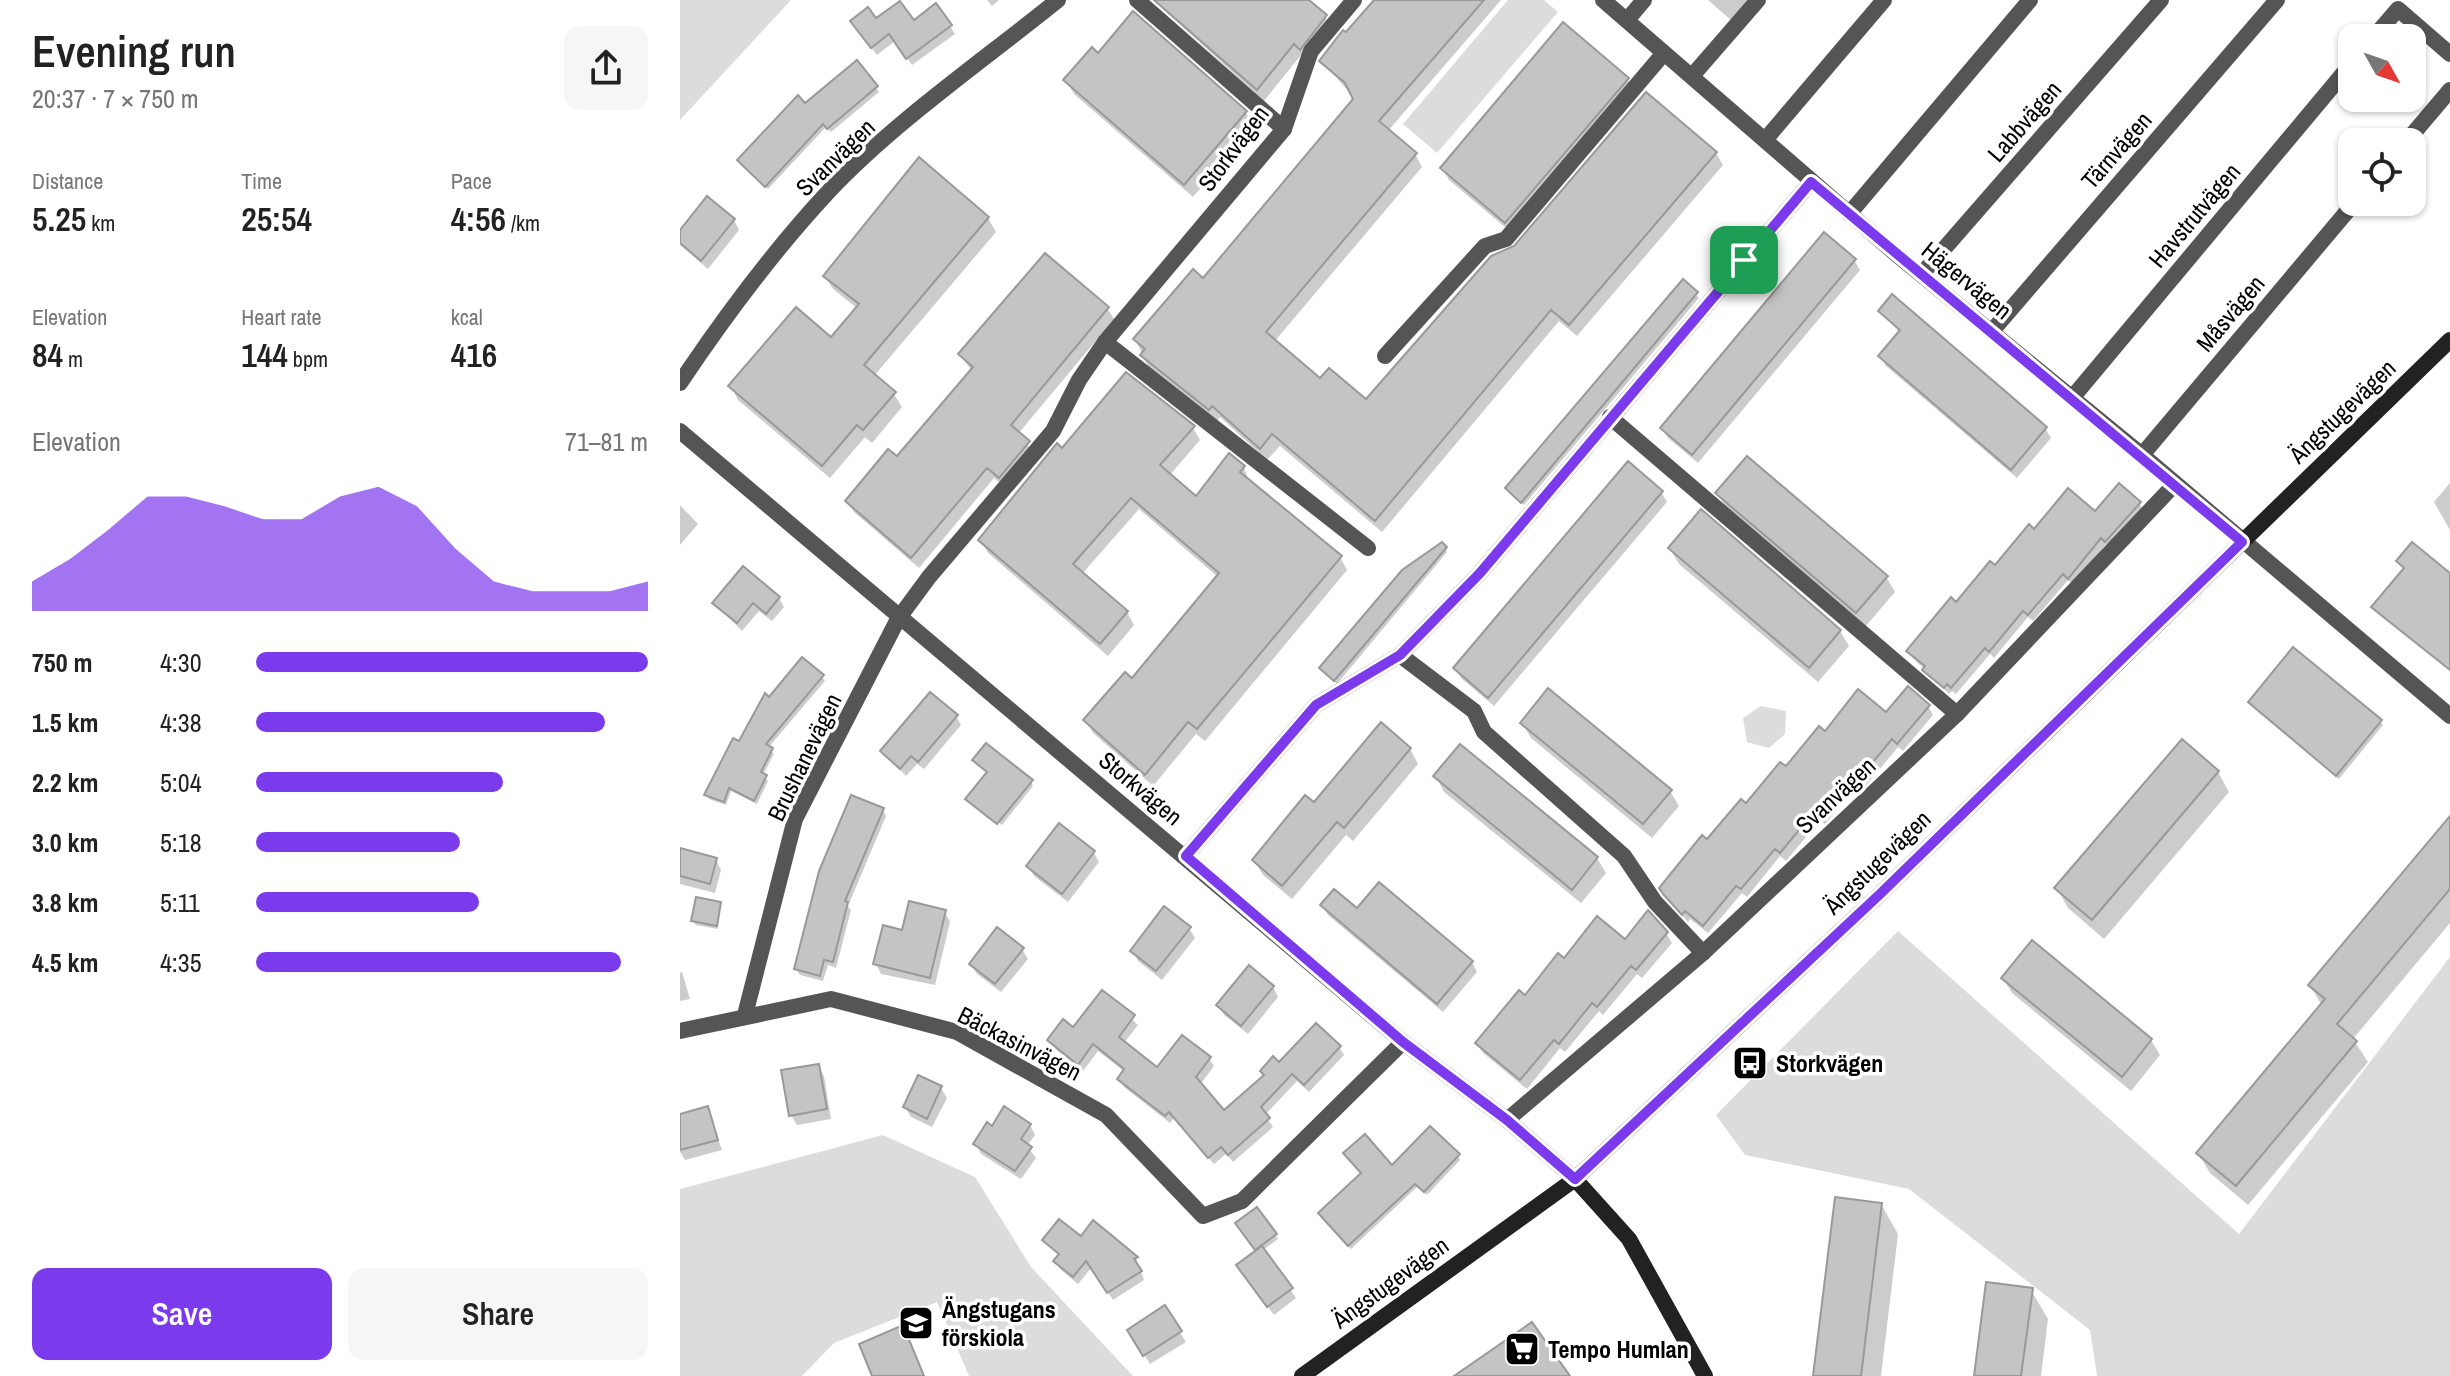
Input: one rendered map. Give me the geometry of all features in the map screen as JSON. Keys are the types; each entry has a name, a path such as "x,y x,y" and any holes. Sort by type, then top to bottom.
{"street":[{"name":"Svanvägen","path":"680,383 766,264 831,189 915,115 1058,0"},
{"path":"1137,0 1284,129"},
{"name":"Storkvägen","path":"898,619 929,577 1053,431 1079,380 1105,342 1284,129 1311,51 1354,0"},
{"name":"Hägervägen","path":"1603,0 1811,182 2142,455 2450,716"},
{"path":"1627,20 1644,0"},
{"path":"1692,76 1758,0"},
{"path":"1765,140 1884,0"},
{"path":"1849,214 2030,0"},
{"name":"Labbvägen","path":"1922,274 2161,0"},
{"name":"Tärnvägen","path":"1992,331 2277,0"},
{"path":"2385,24 2398,9 2415,24"},
{"path":"2426,33 2450,54"},
{"path":"1385,356 1485,246 1506,239 1664,53"},
{"name":"Havstrutvägen","path":"2072,398 2338,80"},
{"path":"2418,128 2450,90"},
{"path":"1186,856 1316,705 1400,655 1480,573 1811,182"},
{"name":"Måsvägen","path":"2142,455 2343,216"},
{"name":"Ängstugevägen","path":"1302,1376 1575,1179 1879,895 2450,340"},
{"path":"1105,342 1368,548"},
{"path":"1610,417 1957,714"},
{"name":"Storkvägen","path":"680,431 898,619 1186,856 1403,1042 1507,1120 1575,1179"},
{"name":"Svanvägen","path":"1507,1120 1703,953 1957,714 2175,484"},
{"name":"Brushanevägen","path":"745,1015 795,819 898,619"},
{"path":"1400,655 1474,711 1484,732 1624,856 1655,902 1703,953"},
{"name":"Bäckasinvägen","path":"680,1031 831,999 957,1032 1106,1115 1203,1216 1242,1201 1403,1042"},
{"path":"1575,1179 1629,1239 1705,1376"}],"shaded area":[{"path":"680,0 791,0 680,120"},
{"path":"1508,0 1544,0 1558,12 1437,153 1403,124"},
{"path":"1761,706 1786,711 1785,734 1769,748 1747,742 1743,718"},
{"path":"1898,931 2239,1234 2450,957 2450,1376 2097,1376 2090,1330 1909,1189 1745,1155 1716,1115"},
{"path":"883,1135 975,1177 1031,1267 1133,1376 969,1376 937,1302 834,1343 802,1376 680,1376 680,1189"}],"building":[{"path":"1154,0 1309,0 1327,15 1300,50 1294,44 1257,90"},
{"path":"1374,0 1484,0 1379,121 1417,153 1266,332 1320,378 1329,368 1366,399 1491,256 1514,246 1646,92 1717,152 1569,325 1551,310 1375,521 1272,434 1260,449 1212,406 1209,410 1140,355 1145,349 1133,339 1193,269 1203,278 1353,99 1345,83 1319,61 1343,30 1346,32"},
{"path":"900,1 914,20 936,3 952,25 906,59 889,34 871,48 850,21 868,7 876,18"},
{"path":"1133,11 1247,111 1184,185 1063,80 1092,47 1098,53"},
{"path":"1563,22 1629,78 1505,223 1440,168"},
{"path":"857,60 878,86 827,129 823,124 765,187 737,160 798,95 805,103"},
{"path":"919,157 989,217 864,365 896,392 863,430 857,425 822,466 728,386 796,307 831,337 859,304 823,276"},
{"path":"707,196 735,219 701,261 680,243 680,230"},
{"path":"1824,232 1856,259 1692,455 1660,428"},
{"path":"1045,253 1109,307 1011,425 1030,441 999,478 987,468 911,558 845,501 888,449 897,456 973,367 958,354"},
{"path":"1683,279 1698,292 1521,503 1505,488"},
{"path":"1892,294 2047,427 2011,470 1878,356 1900,330 1878,311"},
{"path":"1126,372 1195,426 1160,465 1196,496 1229,453 1245,466 1240,472 1342,556 1197,729 1188,722 1145,775 1083,720 1125,672 1132,678 1219,573 1131,498 1073,564 1128,611 1100,644 978,540 1057,443 1062,448"},
{"path":"1747,456 1888,576 1856,613 1715,493"},
{"path":"1628,461 1663,491 1488,698 1453,668"},
{"path":"2119,483 2141,502 2105,542 2101,538 2068,579 2063,574 2028,615 2023,611 1989,652 1985,648 1951,688 1947,684 1944,688 1922,670 1925,666 1906,651 1951,597 1956,602 1990,561 1995,565 2029,524 2034,529 2068,488 2095,511"},
{"path":"1701,509 1841,630 1809,668 1668,548"},
{"path":"1442,542 1447,547 1334,681 1319,668 1402,570"},
{"path":"2412,542 2450,573 2450,670 2371,607 2404,568 2396,561"},
{"path":"743,566 780,597 766,614 753,603 737,623 712,603"},
{"path":"2293,647 2382,720 2336,776 2248,702"},
{"path":"802,657 824,675 766,744 773,748 761,772 767,775 754,801 729,788 724,802 704,795 733,738 739,741 765,693 769,697"},
{"path":"1908,686 1930,705 1897,744 1892,739 1858,780 1853,776 1819,816 1814,812 1780,853 1775,849 1741,889 1736,886 1703,926 1685,911 1682,915 1659,888 1702,835 1707,839 1741,799 1746,803 1780,762 1786,766 1819,726 1825,731 1858,689 1886,712"},
{"path":"1548,688 1672,790 1643,824 1520,723"},
{"path":"930,692 958,715 918,762 911,756 900,769 880,751"},
{"path":"1381,722 1411,748 1344,828 1337,822 1282,886 1252,860 1305,795 1314,802"},
{"path":"2182,739 2219,771 2092,920 2054,888"},
{"path":"986,743 1033,780 997,824 965,799 987,772 972,760"},
{"path":"1460,744 1598,857 1572,890 1433,776"},
{"path":"851,795 884,808 845,901 848,902 833,962 824,960 820,976 794,969 819,871"},
{"path":"2450,816 2450,889 2337,1024 2357,1041 2236,1186 2196,1153 2325,999 2308,985"},
{"path":"1059,823 1095,851 1062,894 1026,866"},
{"path":"680,848 717,858 710,884 680,876"},
{"path":"1379,882 1473,961 1437,1004 1320,905 1334,889 1357,908"},
{"path":"696,897 721,902 717,926 691,921"},
{"path":"909,901 946,910 930,978 873,964 883,925 902,930"},
{"path":"1164,906 1191,927 1156,971 1130,951"},
{"path":"1648,910 1668,932 1636,970 1631,966 1597,1007 1592,1003 1559,1044 1554,1040 1520,1080 1475,1043 1519,990 1525,995 1558,953 1564,958 1597,916 1625,939"},
{"path":"997,927 1024,948 995,984 969,964"},
{"path":"2032,940 2152,1039 2122,1077 2001,978"},
{"path":"1249,965 1274,986 1241,1026 1216,1005"},
{"path":"1102,990 1135,1015 1119,1037 1157,1067 1182,1035 1211,1057 1196,1077 1224,1110 1264,1075 1260,1071 1273,1056 1279,1062 1316,1023 1341,1046 1304,1085 1292,1074 1261,1107 1270,1118 1228,1155 1221,1147 1208,1158 1169,1112 1165,1116 1117,1079 1124,1069 1093,1044 1078,1065 1047,1040 1063,1019 1073,1027"},
{"path":"819,1064 827,1109 789,1116 781,1070"},
{"path":"918,1075 942,1086 927,1119 903,1107"},
{"path":"708,1106 718,1140 680,1150 680,1114"},
{"path":"1004,1106 1031,1124 1021,1139 1032,1147 1015,1171 973,1144 987,1122 992,1126"},
{"path":"1430,1126 1460,1154 1424,1192 1415,1184 1348,1246 1318,1213 1361,1173 1343,1153 1365,1134 1392,1165"},
{"path":"1835,1197 1882,1203 1861,1376 1813,1376"},
{"path":"1257,1207 1277,1234 1255,1250 1235,1223"},
{"path":"1059,1219 1081,1236 1093,1220 1138,1257 1134,1259 1142,1271 1107,1293 1086,1261 1073,1277 1053,1261 1059,1254 1042,1240"},
{"path":"1262,1246 1293,1288 1267,1307 1236,1265"},
{"path":"1986,1282 2033,1288 2021,1376 1974,1376"},
{"path":"1165,1305 1182,1331 1143,1356 1127,1330"},
{"name":"Tempo Humlan","path":"1532,1322 1570,1376 1454,1376"},
{"path":"903,1325 924,1376 872,1376 859,1344"}],"place":[{"name":"Storkvägen","path":"1750,1063"},
{"name":"Ängstugans förskiola","path":"916,1323"},
{"name":"Tempo Humlan","path":"1522,1349"}],"route":[{"path":"1811,182 2142,455 2242,542 1879,895 1575,1179 1507,1120 1403,1042 1186,856 1316,705 1351,687 1400,655 1480,573 1744,260 1811,182"}]}
